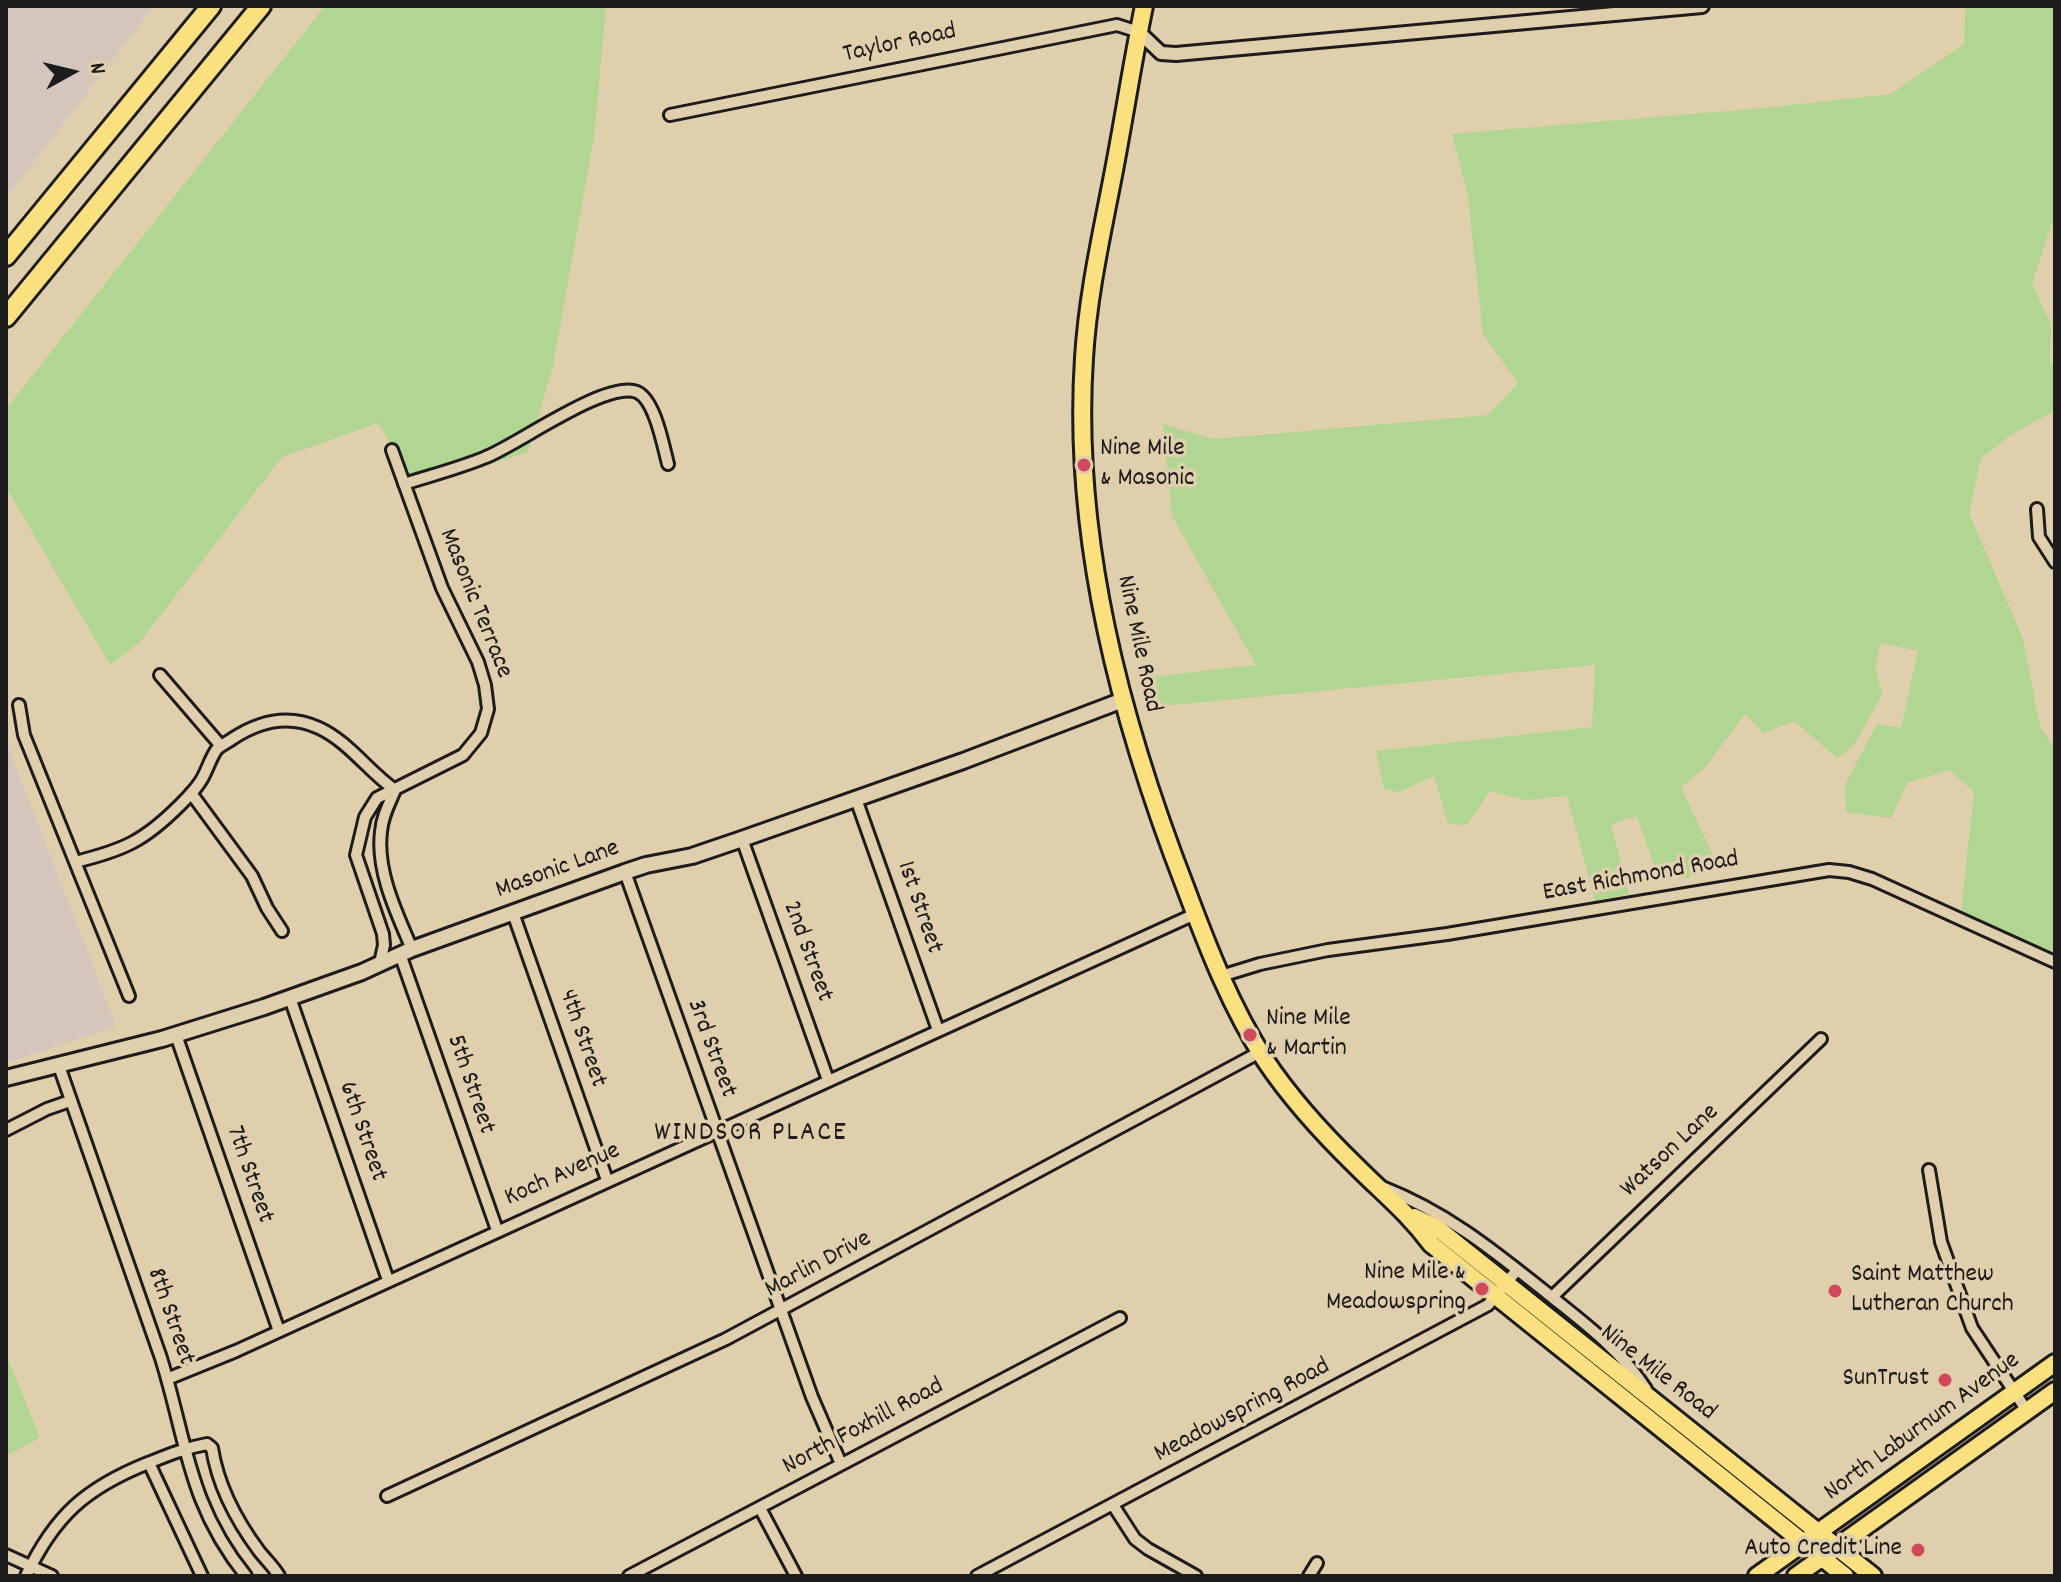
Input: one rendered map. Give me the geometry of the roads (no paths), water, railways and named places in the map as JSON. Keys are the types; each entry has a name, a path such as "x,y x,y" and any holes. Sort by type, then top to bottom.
{"highway":[{"path":"6,256 211,6"},
{"path":"6,317 261,6"}],"main road":[{"name":"Nine Mile Road","path":"1144,6 1093,280 1084,360 1084,465 1100,592 1123,700 1167,843 1236,1011 1260,1052 1313,1123 1409,1214 1431,1244 1845,1576"},
{"name":"Masonic Lane","path":"6,1078 176,1035 290,998 362,972 406,951 625,872 692,856 742,839 1123,700"},
{"name":"Nine Mile Road","path":"1409,1214 1437,1228 1873,1576"},
{"name":"North Laburnum Avenue","path":"1757,1576 2055,1363"},
{"name":"North Laburnum Avenue","path":"1796,1576 2055,1391"}],"street":[{"path":"1139,32 1161,53 1176,54 1702,6"},
{"name":"Taylor Road","path":"670,115 1117,25 1139,32"},
{"path":"404,484 489,456 530,431 586,404 625,390 636,392 648,402 668,464"},
{"name":"Masonic Terrace","path":"380,963 383,934 358,863 356,847 365,817 373,803 463,755 481,733 488,709 478,662 442,588 392,450"},
{"path":"2037,509 2039,537 2055,562"},
{"path":"160,675 221,746"},
{"path":"19,705 24,735 129,996"},
{"path":"75,862 118,851 136,842 199,784 221,746 250,727 269,721 309,724 345,744 375,776 395,790 381,828 380,849 406,951"},
{"path":"191,793 252,876 282,931"},
{"name":"1st Street","path":"856,799 938,1030"},
{"name":"2nd Street","path":"742,839 828,1080"},
{"name":"East Richmond Road","path":"1221,976 1260,964 1328,950 1447,934 1829,870 1872,879 2055,962"},
{"name":"3rd Street","path":"625,872 812,1397 841,1464"},
{"name":"4th Street","path":"513,913 607,1180"},
{"name":"Koch Avenue","path":"167,1379 279,1331 1195,914"},
{"name":"5th Street","path":"406,951 497,1230"},
{"name":"6th Street","path":"290,998 388,1280"},
{"name":"7th Street","path":"176,1035 279,1331"},
{"name":"Watson Lane","path":"1552,1297 1821,1039"},
{"name":"Marlin Drive","path":"387,1496 625,1387 782,1310 1260,1052"},
{"name":"8th Street","path":"59,1066 167,1379 204,1511 246,1576"},
{"path":"6,1130 70,1101"},
{"path":"1929,1170 1941,1242 1972,1328 2027,1411"},
{"path":"1373,1183 1434,1210 1552,1297 1620,1355 1653,1401"},
{"name":"Meadowspring Road","path":"977,1576 1488,1305 1517,1270"},
{"name":"North Foxhill Road","path":"629,1576 1120,1318"},
{"path":"26,1576 44,1539 76,1504 114,1478 184,1448 210,1445 218,1478 235,1512 279,1576"},
{"path":"149,1463 202,1576"},
{"path":"1113,1505 1135,1539 1196,1576"},
{"path":"760,1508 796,1576"},
{"path":"6,1555 52,1576"},
{"path":"1309,1576 1317,1563"}],"place":[{"name":"Nine Mile & Masonic","path":"1084,465"},
{"name":"Nine Mile & Martin","path":"1250,1035"},
{"name":"Nine Mile & Meadowspring","path":"1482,1289"},
{"name":"Saint Matthew Lutheran Church","path":"1835,1291"},
{"name":"SunTrust","path":"1945,1380"},
{"name":"Auto Credit Line","path":"1918,1550"}],"district":[{"name":"WINDSOR PLACE","path":"751,1135"}]}
